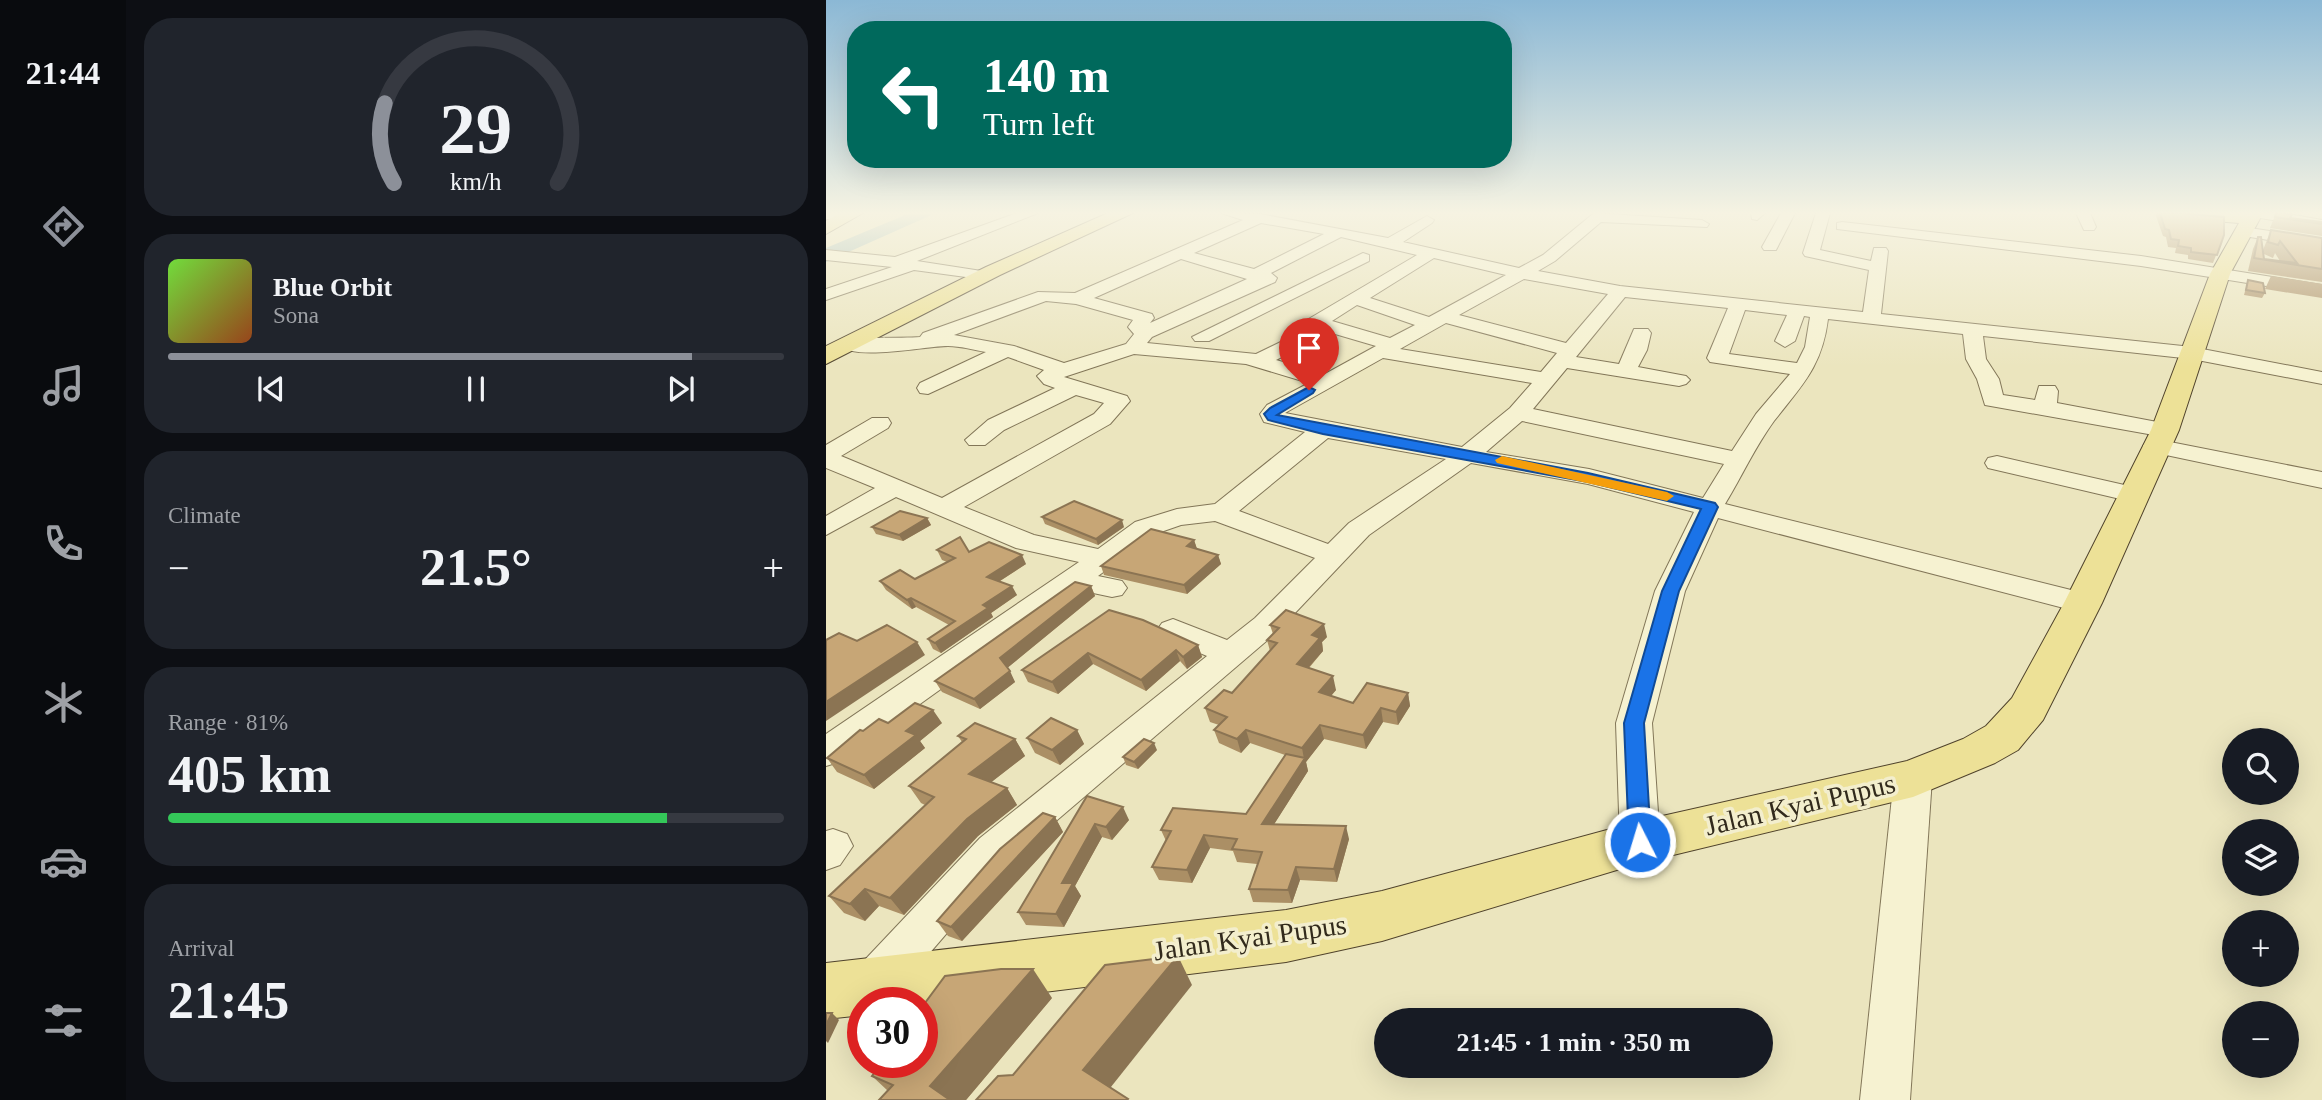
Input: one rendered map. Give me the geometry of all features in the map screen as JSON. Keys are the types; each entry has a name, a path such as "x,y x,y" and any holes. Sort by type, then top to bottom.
{"main road":[{"path":"826,355 1008,264"},
{"name":"Jalan Kyai Pupus","path":"871,987 1286,936 1370,919 1640,842 1913,778 1979,751 2014,726 2028,709 2083,603 2160,438 2225,264"},
{"name":"Jalan Kyai Pupus","path":"826,991 847,989"}],"street":[{"path":"826,296 904,264"},
{"path":"907,264 982,276"},
{"path":"972,344 1156,264"},
{"path":"1218,264 1305,289"},
{"path":"977,440 996,425 1141,333 1281,264"},
{"path":"1202,337 1351,264"},
{"path":"1256,361 1300,340 1300,333 1413,264"},
{"path":"1484,264 1619,291 2192,353 2322,378"},
{"path":"1535,264 1271,414 1277,419 1323,430 1588,477 2083,603"},
{"path":"1865,264 1878,267 1871,317"},
{"path":"2158,264 2221,272 2322,290"},
{"path":"871,987 994,850 1266,625 1332,554 1369,522 1469,454 1518,413 1619,291"},
{"path":"917,342 1044,296 1077,299 1141,333 1243,357 1326,381"},
{"path":"1356,299 1438,321 1559,363"},
{"path":"1739,303 1717,358 1804,370"},
{"path":"1785,341 1798,309"},
{"path":"1640,842 1634,723 1670,591 1710,507 1764,419 1793,387 1804,370 1815,347 1819,312"},
{"path":"1318,323 1388,348 1559,363 1679,380"},
{"path":"1972,329 1976,359 1988,379 1993,400 2046,400 2160,438 2322,480"},
{"path":"1625,371 1637,350 1641,333"},
{"path":"848,344 889,346 949,340 1007,350 1119,401 1118,406 1102,419 943,508"},
{"path":"928,388 1007,350"},
{"path":"1518,413 1740,460"},
{"path":"826,457 880,423"},
{"path":"826,752 1145,528 1161,521 1217,512 1242,498 1323,430"},
{"path":"826,457 1026,542 1104,559"},
{"path":"1997,463 2133,494"},
{"path":"826,527 896,487"},
{"path":"1217,512 1302,546 1332,554"},
{"path":"1074,580 1112,588"},
{"path":"1173,631 1231,654"},
{"path":"1885,1100 1913,778"},
{"path":"1079,1007 1122,955"}],"building":[{"path":"2293,264 2322,264 2322,269"},
{"path":"2248,280 2263,283 2265,293 2246,290"},
{"path":"1074,501 1122,520 1096,539 1042,517"},
{"path":"900,511 927,518 899,535 872,527"},
{"path":"1151,529 1194,540 1187,546 1218,555 1184,585 1101,566"},
{"path":"960,537 969,552 989,542 1022,555 987,577 1012,586 983,605 988,608 935,643 928,639 955,621 911,598 907,600 880,581 900,570 915,579 955,558 937,550"},
{"path":"1075,582 1091,586 1000,658 1010,671 974,699 935,681"},
{"path":"1109,610 1143,620 1198,645 1183,657 1176,650 1141,680 1088,653 1052,682 1022,670"},
{"path":"1286,610 1324,624 1312,635 1320,638 1297,664 1333,676 1319,692 1353,703 1367,683 1408,693 1396,712 1381,708 1363,735 1320,725 1302,748 1246,730 1237,739 1214,730 1227,717 1205,708 1224,690 1232,693 1277,643 1267,640 1279,628 1270,625"},
{"path":"887,625 917,642 826,702 826,640 839,633 857,641"},
{"path":"915,703 933,710 906,731 916,735 864,775 827,758 860,730 863,731 879,719 888,723"},
{"path":"1051,718 1077,730 1052,750 1027,738"},
{"path":"975,723 1015,739 969,774 1007,788 967,819 890,898 865,889 850,904 829,896 934,797 909,786 966,739 958,736"},
{"path":"1144,739 1154,743 1134,762 1123,757"},
{"path":"1286,754 1305,758 1262,824 1346,826 1334,869 1296,867 1288,890 1249,889 1262,852 1232,849 1237,839 1204,835 1187,870 1152,867 1171,831 1161,830 1173,808 1246,814"},
{"path":"1087,796 1123,807 1106,827 1095,824 1062,883 1073,883 1056,914 1018,912"},
{"path":"1043,813 1055,817 951,927 937,921 1000,849"},
{"path":"1178,956 1083,1070 1127,1100 976,1100 998,1076 1013,1075 1105,965"},
{"path":"1001,969 1033,969 938,1077 937,987 945,976"},
{"path":"826,1013 832,1013 826,1025"},
{"path":"877,1078 937,1078 930,1086 950,1100 879,1100 893,1085"}],"slow traffic":[{"path":"1502,460 1667,496"}],"route":[{"path":"1309,390 1275,410 1271,414 1272,417 1323,430 1588,477 1710,507 1670,591 1634,723 1633,747 1640,842"}]}
